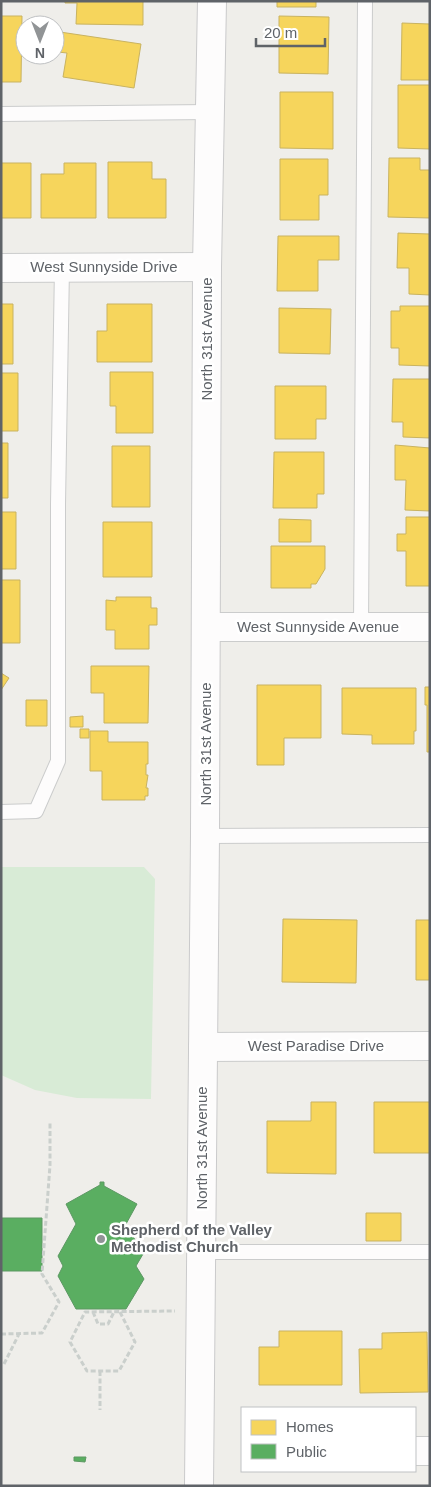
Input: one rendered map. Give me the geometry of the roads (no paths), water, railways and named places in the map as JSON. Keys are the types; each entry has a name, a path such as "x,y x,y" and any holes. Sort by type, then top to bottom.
{"street":[{"name":"North 31st Avenue","path":"199,1486 205,836 207,267 212,1"},
{"name":"West Sunnyside Drive","path":"1,268 207,267"},
{"name":"West Sunnyside Avenue","path":"206,627 430,627"},
{"name":"West Paradise Drive","path":"203,1046 430,1046"},
{"path":"416,1451 430,1451"}],"lane":[{"path":"361,627 365,1"},
{"path":"1,114 210,112"},
{"path":"1,812 36,811 58,761 58,504 62,267"},
{"path":"205,836 430,835"},
{"path":"202,1252 430,1252"}],"place":[{"name":"Shepherd of the Valley Methodist Church","path":"101,1239"}]}
